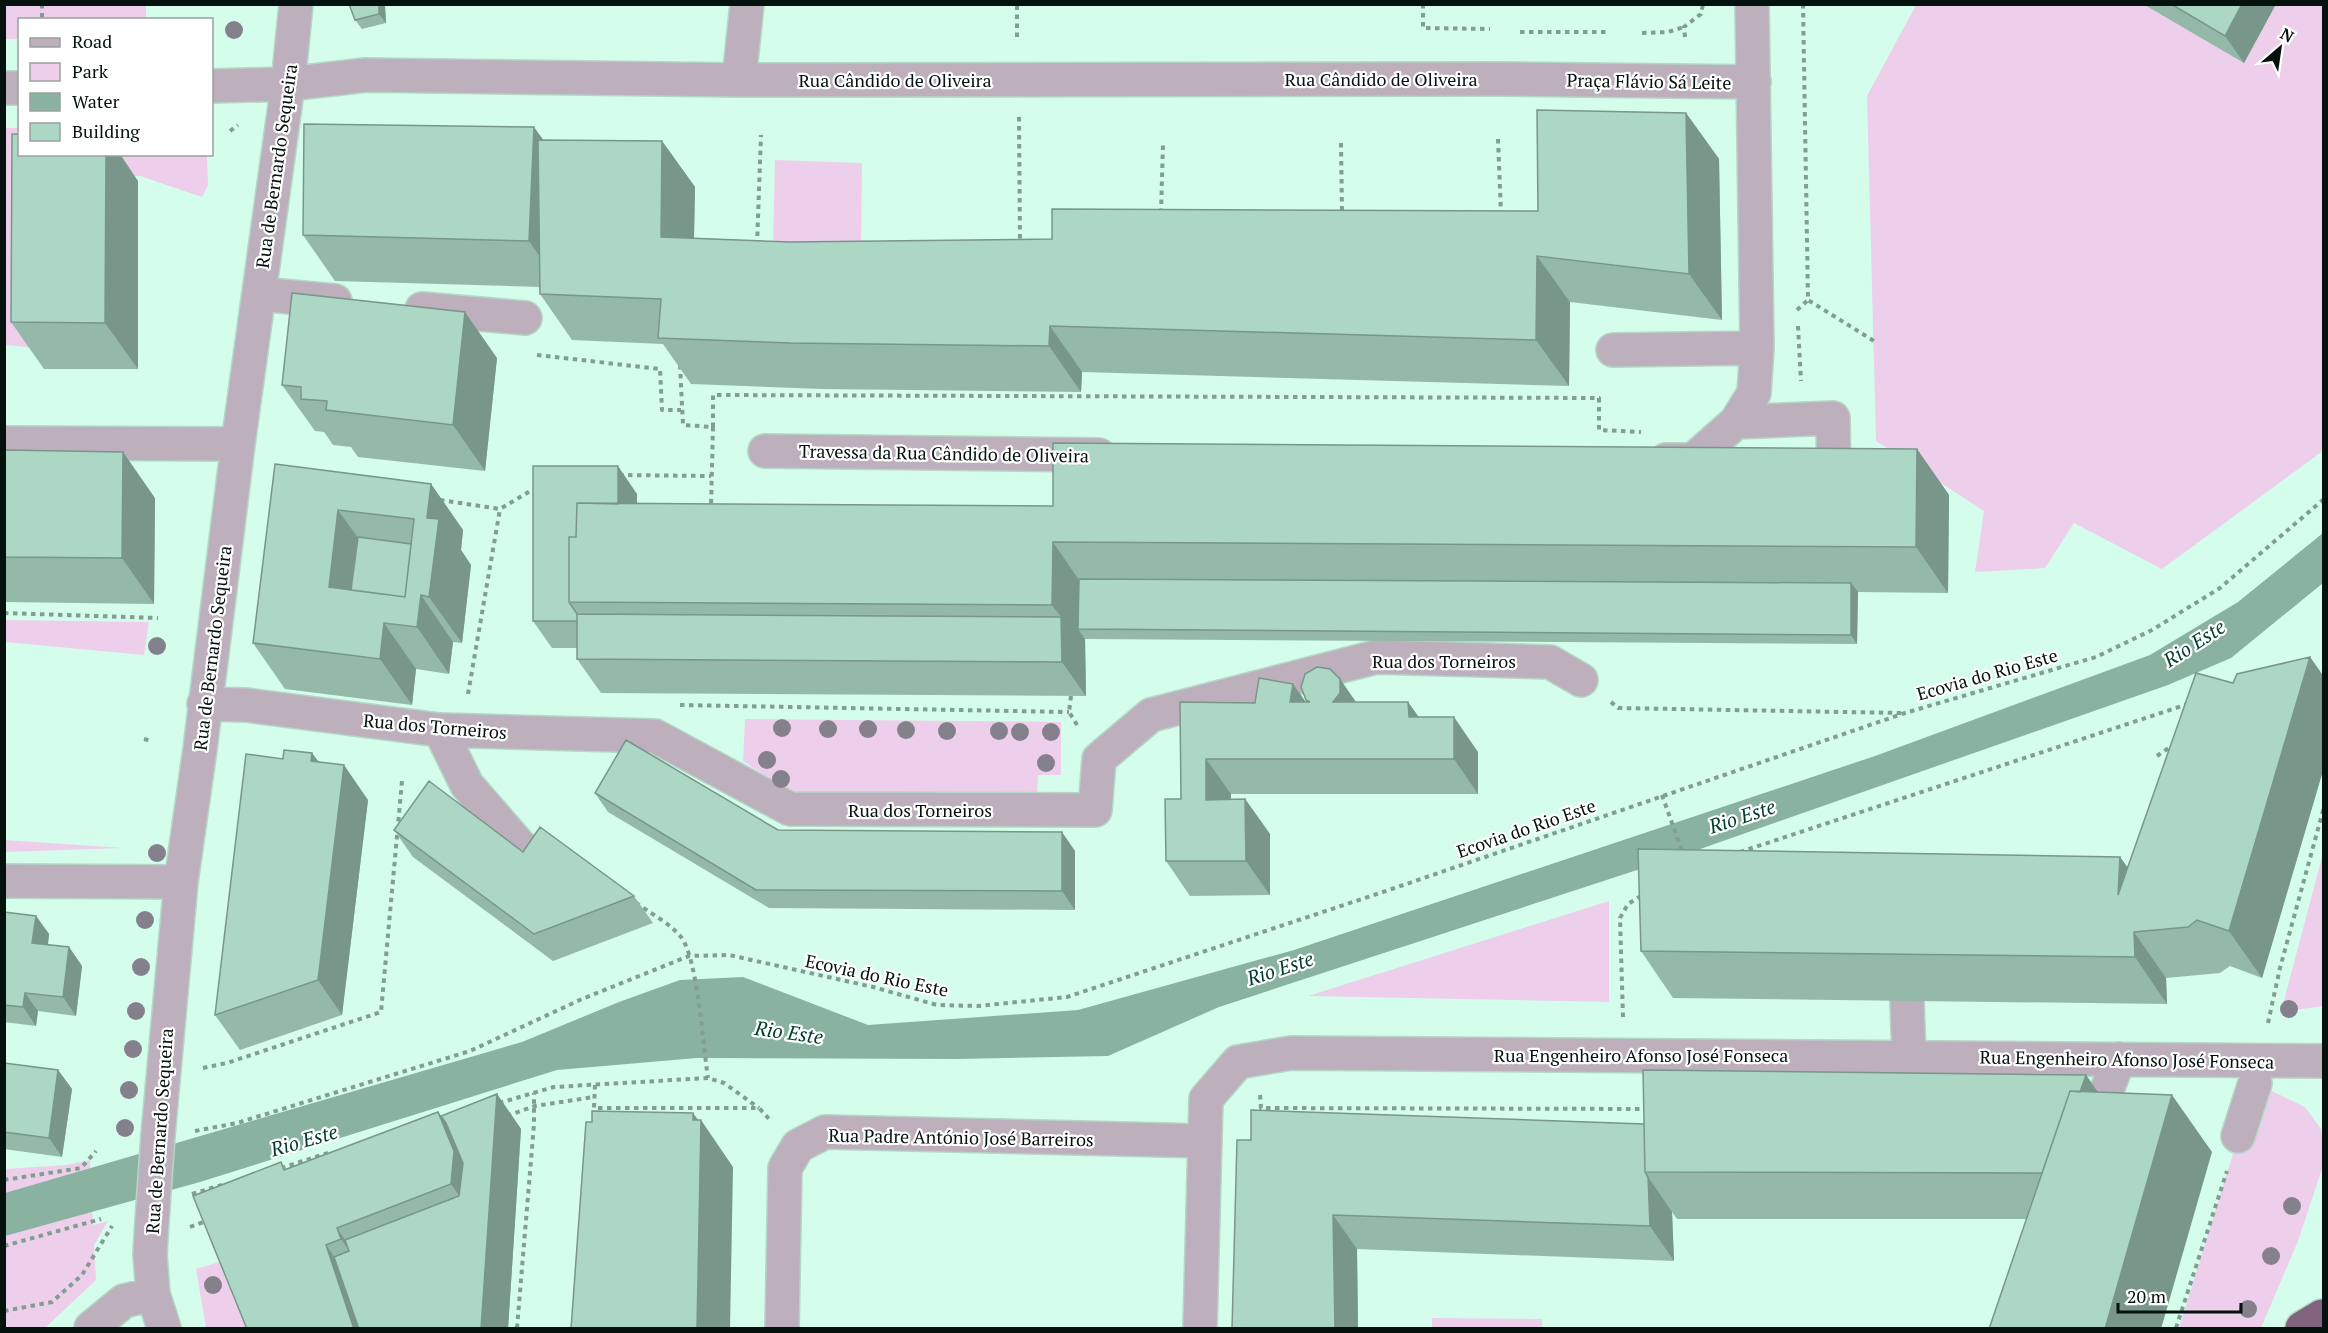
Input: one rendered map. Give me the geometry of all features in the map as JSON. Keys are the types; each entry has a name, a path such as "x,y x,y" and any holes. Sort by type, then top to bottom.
{"street":[{"name":"Rua de Bernardo Sequeira","path":"164,1329 153,1294 150,1254 152,1221 171,1134 181,882 288,84 296,4"},
{"path":"739,80 747,4"},
{"name":"Praça Flávio Sá Leite","path":"1502,79 1754,82 1752,4"},
{"name":"Rua Cândido de Oliveira","path":"213,86 288,84 366,75 739,80 1502,79"},
{"path":"1634,459 1693,460 1736,422 1754,393 1757,348 1754,82"},
{"path":"259,294 358,303"},
{"path":"394,306 525,318"},
{"path":"1613,350 1757,348"},
{"path":"1736,422 1833,418 1834,485"},
{"path":"4,443 238,444"},
{"name":"Travessa da Rua Cândido de Oliveira","path":"765,451 1134,455"},
{"name":"Rua dos Torneiros","path":"204,704 246,705 440,730 655,736 790,809 1095,810 1099,759 1152,715 1163,712 1376,657 1550,662 1581,680"},
{"path":"440,730 467,785 520,846 546,865"},
{"path":"4,881 181,882"},
{"path":"1907,1001 1909,1058"},
{"name":"Rua Engenheiro Afonso José Fonseca","path":"1200,1329 1206,1100 1238,1062 1291,1053 2324,1061"},
{"path":"2096,1118 2119,1059"},
{"path":"2238,1136 2254,1083"},
{"name":"Rua Padre António José Barreiros","path":"782,1329 785,1167 798,1146 825,1132 1205,1141"},
{"path":"91,1329 124,1302 153,1294"}],"path":[{"path":"1017,4 1017,37"},
{"path":"1423,4 1423,28 1490,29"},
{"path":"1642,33 1668,32 1684,27 1701,14 1703,4"},
{"path":"1803,4 1808,300 1874,341"},
{"path":"1684,27 1684,37"},
{"path":"1520,32 1607,32"},
{"path":"230,131 238,125"},
{"path":"757,251 761,135"},
{"path":"1018,251 1020,242 1019,135"},
{"path":"1498,139 1501,221"},
{"path":"1341,143 1342,221"},
{"path":"1161,220 1163,144"},
{"path":"1020,242 1031,243"},
{"path":"525,318 527,354 660,369 662,410 681,410"},
{"path":"680,363 683,425 713,427"},
{"path":"710,518 713,395 1599,398 1599,430"},
{"path":"617,475 711,476"},
{"path":"432,499 500,509 538,486"},
{"name":"Ecovia do Rio Este","path":"689,956 729,955 873,987 937,1005 978,1006 1067,997 1395,888 1905,713 2096,657 2152,630 2220,588 2324,499"},
{"path":"466,703 500,509"},
{"path":"4,613 158,618"},
{"path":"1581,680 1618,708 1905,713"},
{"path":"678,705 1069,712 1071,696"},
{"path":"1733,854 2187,704 2197,706"},
{"path":"144,739 152,741"},
{"path":"2157,756 2176,743"},
{"path":"192,1071 227,1063 381,1012 402,781"},
{"path":"1662,795 1685,862"},
{"path":"2266,1030 2280,968 2324,807"},
{"path":"1623,1022 1620,918 1628,904 1643,895"},
{"path":"171,1134 237,1123 470,1051 582,999 689,956 693,968 708,1078"},
{"path":"489,1106 554,1087 708,1078 724,1083 759,1108 773,1123"},
{"path":"595,1085 594,1108 759,1108"},
{"path":"1260,1088 1261,1108 1652,1109"},
{"path":"517,1329 534,1124 534,1093"},
{"path":"501,1118 535,1106 594,1097"},
{"path":"2175,1329 2238,1136"},
{"path":"4,1180 81,1168 96,1151"},
{"path":"277,1168 333,1152"},
{"path":"188,1195 233,1182"},
{"path":"4,1246 101,1219"},
{"path":"4,1311 52,1302 82,1275 116,1220"},
{"path":"186,1228 208,1221"}],"green space":[{"path":"5,4 146,5 146,18 18,18 18,39 5,39"},
{"path":"1916,5 2323,5 2324,447 2320,453 2162,569 2074,523 2045,568 1975,572 1984,511 1876,441 1867,96"},
{"path":"4,128 18,128 18,156 207,156 208,185 202,197 140,176 38,176 37,348 5,345"},
{"path":"775,160 862,163 861,247 773,245"},
{"path":"5,620 149,622 144,655 5,642"},
{"path":"745,719 1061,722 1061,775 1038,775 1037,797 796,796 743,761"},
{"path":"5,840 123,848 5,852"},
{"path":"2323,853 2323,1006 2281,1012"},
{"path":"1609,901 1609,1002 1308,996"},
{"path":"2255,1083 2305,1107 2321,1129 2323,1166 2298,1241 2261,1328 2179,1328"},
{"path":"90,1160 93,1225 108,1221 94,1245 96,1280 45,1328 5,1328 5,1169 66,1165"},
{"path":"219,1262 246,1328 206,1328 196,1269"},
{"path":"1432,1318 1542,1319 1542,1328 1432,1328"}],"water":[{"name":"Rio Este","path":"2323,533 2323,583 2231,658 2168,685 1683,855 1219,1007 1108,1056 957,1059 697,1058 557,1070 200,1182 5,1236 5,1193 522,1042 619,1002 680,980 743,977 868,1025 1078,1010 1294,950 1875,756 2150,655 2238,602"}],"building":[{"path":"349,4 379,4 379,14 355,20"},
{"path":"2171,4 2242,4 2225,36"},
{"path":"1537,110 1686,113 1689,274 1537,256 1536,340 1050,326 1049,346 790,343 658,338 661,299 540,294 538,140 662,141 661,237 790,242 1052,239 1052,209 1538,211"},
{"path":"304,124 534,127 529,241 303,235"},
{"path":"12,134 18,134 18,156 106,156 105,323 11,322"},
{"path":"292,293 465,312 453,425 326,410 327,401 301,399 301,387 282,385"},
{"path":"1053,443 1917,449 1916,547 1053,542 1052,605 569,602 569,537 576,537 577,503 1053,506"},
{"path":"4,450 123,452 122,558 4,557"},
{"path":"275,464 431,484 427,518 439,519 429,597 421,595 417,627 384,623 380,659 253,643","holes":["338,510 414,519 405,597 329,587"]},
{"path":"533,466 618,466 618,504 577,503 576,537 569,537 569,602 577,614 577,621 533,621"},
{"path":"358,537 411,544 405,597 351,590"},
{"path":"1079,579 1851,583 1851,635 1078,629"},
{"path":"577,614 1061,617 1062,662 577,659"},
{"path":"2310,657 2229,931 2197,920 2188,927 2134,932 2135,957 1641,951 1638,849 2120,857 2118,895 2196,673 2233,683 2237,674"},
{"path":"1317,667 1330,669 1340,679 1340,693 1333,702 1408,702 1409,717 1454,717 1454,759 1206,759 1206,800 1245,799 1246,861 1166,861 1165,799 1181,799 1180,702 1255,703 1259,678 1293,684 1290,702 1310,702 1306,700 1301,687 1305,674"},
{"path":"626,740 778,830 1062,832 1062,891 756,890 595,793"},
{"path":"284,750 312,753 311,761 344,765 318,980 215,1015 246,754 283,759"},
{"path":"429,781 523,852 540,827 634,896 534,934 394,830"},
{"path":"4,912 36,916 32,943 69,947 63,997 25,993 23,1007 4,1005"},
{"path":"4,1063 58,1070 49,1138 4,1132"},
{"path":"1643,1070 2086,1075 2080,1092 2070,1091 2042,1173 1645,1172"},
{"path":"2070,1091 2172,1095 2105,1329 1989,1329"},
{"path":"497,1094 481,1329 359,1329 334,1257 349,1251 345,1240 459,1196 463,1163 441,1116"},
{"path":"1251,1110 1644,1124 1645,1172 1648,1177 1650,1226 1333,1215 1335,1329 1232,1329 1237,1140 1251,1140"},
{"path":"592,1111 693,1113 693,1120 701,1120 697,1329 571,1329 586,1122 592,1122"},
{"path":"438,1112 454,1151 451,1184 337,1228 341,1239 326,1245 354,1329 247,1329 193,1196 281,1162 284,1170"}]}
